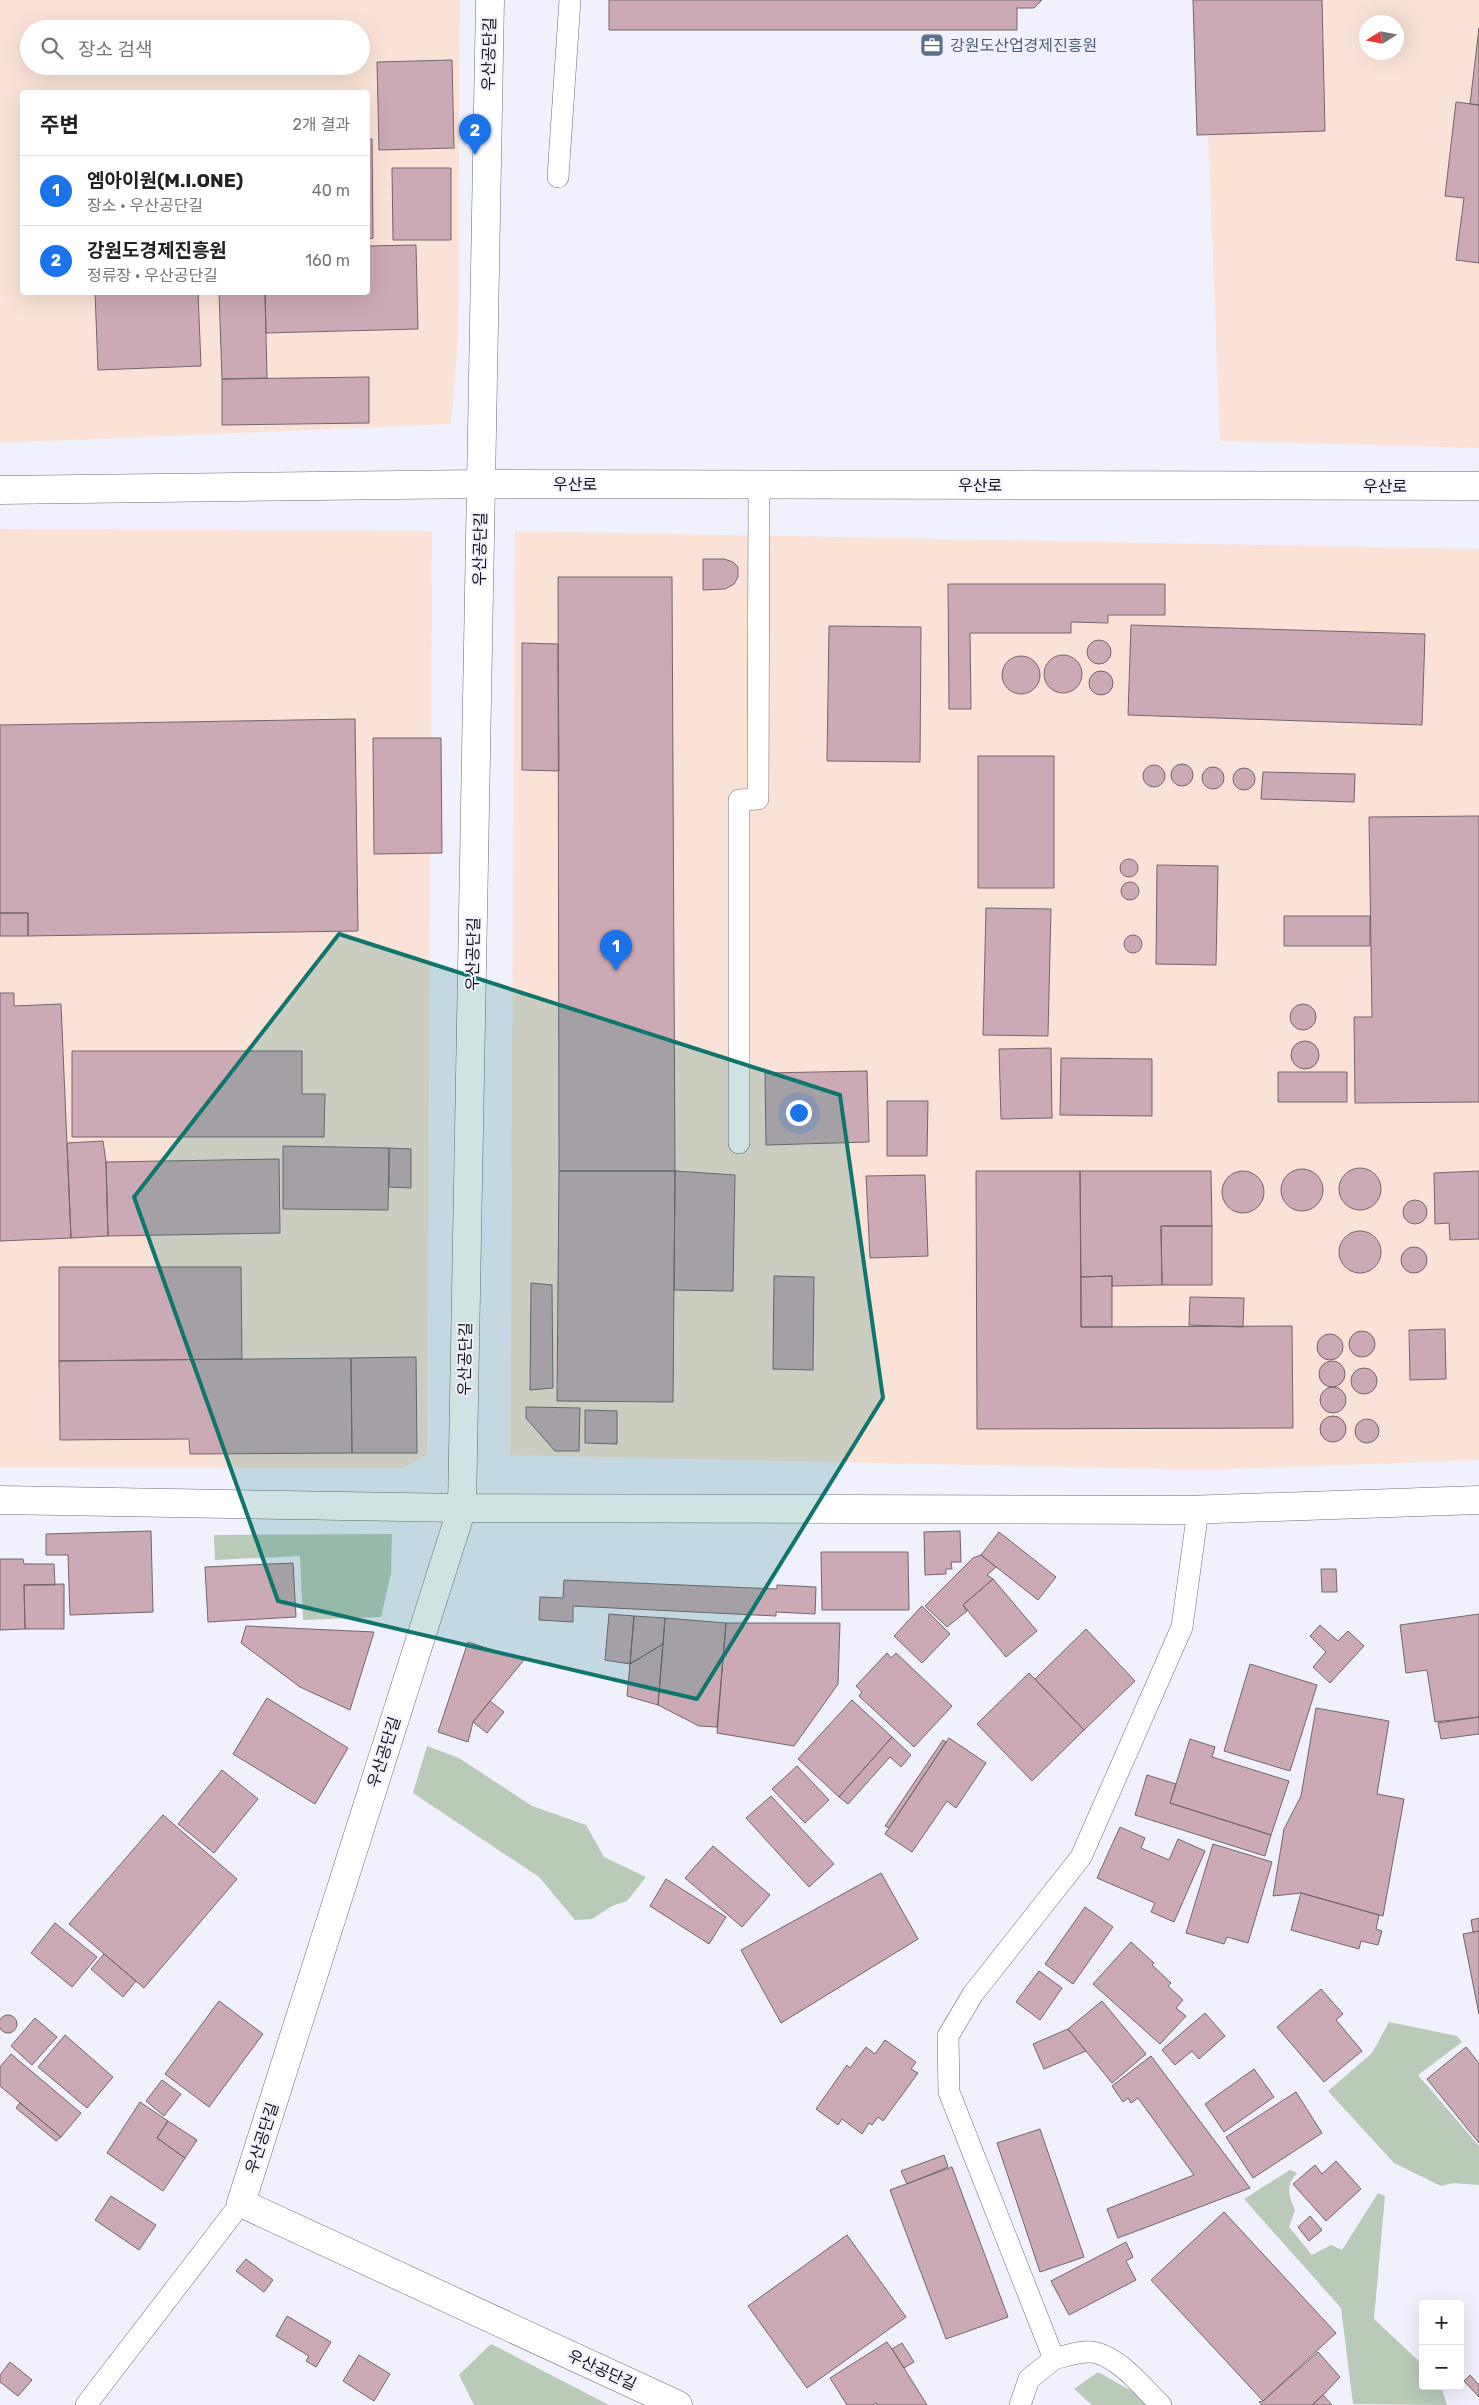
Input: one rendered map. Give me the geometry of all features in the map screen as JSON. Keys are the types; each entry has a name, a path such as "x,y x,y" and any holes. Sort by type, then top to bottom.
{"street":[{"name":"우산공단길","path":"490,0 462,1508 241,2203 678,2405"},
{"name":"우산로","path":"0,490 482,484 1479,486"},
{"path":"0,1500 462,1508 1198,1510 1479,1500"}],"lane":[{"path":"558,176 570,0"},
{"path":"739,1143 739,800 758,799 759,484"},
{"path":"1054,2359 949,2092 948,2036 974,1994 1081,1857 1182,1627 1198,1510"},
{"path":"86,2405 241,2203"},
{"path":"1020,2405 1029,2379 1054,2359 1074,2354 1096,2353 1118,2364 1161,2405"}],"highlighted area":[{"path":"339,934 840,1095 883,1398 697,1699 278,1601 134,1197"}],"shaded area":[{"path":"0,0 460,0 458,342 451,424 0,443"},
{"path":"1203,0 1479,0 1479,448 1220,441"},
{"path":"0,529 432,531 427,1454 404,1468 0,1467"},
{"path":"515,531 1479,549 1479,1460 1207,1470 510,1455"}],"green space":[{"path":"392,1534 391,1573 381,1617 303,1620 300,1556 215,1560 214,1535"},
{"path":"427,1746 459,1758 532,1806 586,1825 604,1857 646,1877 627,1901 612,1906 592,1919 575,1920 539,1877 413,1793"},
{"path":"1389,2022 1457,2036 1462,2042 1418,2075 1479,2146 1479,2185 1453,2183 1441,2186 1394,2163 1328,2091 1372,2053"},
{"path":"1290,2170 1297,2173 1291,2182 1289,2191 1295,2210 1289,2227 1312,2255 1331,2245 1342,2250 1378,2193 1385,2196 1374,2319 1419,2361 1419,2390 1442,2390 1447,2405 1353,2404 1341,2308 1244,2199"},
{"path":"491,2344 609,2405 474,2405 459,2375"},
{"path":"1098,2372 1137,2394 1150,2405 1092,2405 1074,2389"}],"building":[{"path":"609,0 1042,0 1034,8 1017,8 1017,30 609,30"},
{"path":"1193,0 1322,0 1325,131 1197,135"},
{"path":"1479,28 1479,105 1470,104"},
{"path":"452,60 454,148 379,150 377,62"},
{"path":"1456,102 1479,105 1479,263 1456,260 1464,198 1445,196"},
{"path":"370,139 372,139 373,238 370,239"},
{"path":"392,168 451,168 451,240 393,240"},
{"path":"416,245 418,329 266,333 265,295 370,295 370,246"},
{"path":"95,295 198,295 201,366 98,370"},
{"path":"219,295 265,295 267,378 222,379"},
{"path":"369,377 369,423 222,425 222,379"},
{"path":"703,559 724,559 733,562 738,567 738,577 734,584 725,589 703,590"},
{"path":"558,577 672,577 675,1171 559,1171"},
{"path":"948,584 1165,584 1165,615 1108,615 1108,623 1071,622 1071,633 970,633 971,709 949,709"},
{"path":"1131,625 1425,634 1422,725 1128,715"},
{"path":"829,626 921,627 920,762 827,761"},
{"path":"1099,640 1104,641 1110,647 1110,657 1104,663 1099,664 1094,663 1088,657 1087,652 1088,647 1094,641"},
{"path":"522,643 558,644 559,771 522,770"},
{"path":"1063,655 1076,661 1082,674 1076,687 1063,693 1050,687 1044,674 1050,661"},
{"path":"1021,656 1034,662 1040,675 1034,688 1021,694 1008,688 1002,675 1008,662"},
{"path":"1101,671 1110,674 1113,683 1110,692 1101,695 1092,692 1089,683 1092,674"},
{"path":"355,719 358,931 28,936 28,913 0,913 0,725"},
{"path":"373,738 441,738 442,853 374,854"},
{"path":"978,756 1054,756 1054,888 978,888"},
{"path":"1182,764 1190,767 1193,775 1190,783 1182,786 1174,783 1171,775 1174,767"},
{"path":"1154,765 1162,768 1165,776 1162,784 1154,787 1146,784 1143,776 1146,768"},
{"path":"1213,767 1221,770 1224,778 1221,786 1213,789 1205,786 1202,778 1205,770"},
{"path":"1244,768 1252,771 1255,779 1252,787 1244,790 1236,787 1233,779 1236,771"},
{"path":"1263,772 1355,774 1354,802 1261,799"},
{"path":"1479,816 1479,1102 1355,1103 1354,1017 1372,1017 1369,817"},
{"path":"1125,859 1133,859 1138,864 1136,875 1125,877 1120,872 1120,864"},
{"path":"1157,865 1218,866 1216,965 1156,964"},
{"path":"1126,882 1134,882 1139,887 1137,898 1126,900 1121,895 1121,887"},
{"path":"986,908 1051,909 1048,1036 983,1035"},
{"path":"0,913 28,913 28,936 0,936"},
{"path":"1284,916 1370,916 1370,946 1284,946"},
{"path":"1129,935 1137,935 1142,940 1140,951 1129,953 1124,948 1124,940"},
{"path":"0,993 14,993 14,1006 61,1004 71,1238 0,1241"},
{"path":"1303,1004 1313,1007 1316,1017 1313,1027 1303,1030 1293,1027 1290,1017 1293,1007"},
{"path":"1305,1041 1315,1045 1319,1055 1315,1065 1305,1069 1295,1065 1291,1055 1295,1045"},
{"path":"1051,1048 1052,1118 1001,1119 999,1049"},
{"path":"72,1051 302,1051 302,1094 325,1094 324,1137 72,1137"},
{"path":"1061,1058 1152,1059 1152,1116 1060,1115"},
{"path":"867,1071 869,1142 766,1145 765,1073"},
{"path":"1278,1072 1347,1072 1347,1102 1278,1102"},
{"path":"887,1101 928,1101 927,1156 887,1156"},
{"path":"103,1141 106,1162 108,1236 71,1238 67,1143"},
{"path":"283,1146 389,1148 388,1210 283,1209"},
{"path":"389,1148 411,1149 411,1188 389,1187"},
{"path":"279,1159 280,1233 108,1236 106,1162"},
{"path":"1364,1168 1372,1171 1378,1177 1381,1189 1378,1201 1372,1207 1356,1210 1348,1207 1342,1201 1339,1185 1342,1177 1348,1171"},
{"path":"1306,1169 1314,1172 1320,1178 1323,1190 1320,1202 1314,1208 1298,1211 1290,1208 1284,1202 1281,1186 1284,1178 1290,1172"},
{"path":"559,1171 675,1171 673,1402 557,1401"},
{"path":"675,1171 735,1175 733,1291 674,1290"},
{"path":"976,1171 1080,1171 1081,1327 1292,1326 1293,1428 977,1429"},
{"path":"1080,1171 1211,1171 1212,1226 1161,1226 1162,1285 1112,1286 1112,1276 1081,1277"},
{"path":"1247,1171 1255,1174 1261,1180 1264,1192 1261,1204 1255,1210 1239,1213 1231,1210 1225,1204 1222,1188 1225,1180 1231,1174"},
{"path":"1479,1171 1479,1239 1450,1240 1449,1223 1435,1224 1434,1173"},
{"path":"925,1175 928,1256 870,1258 866,1176"},
{"path":"1410,1200 1420,1200 1427,1207 1427,1217 1420,1224 1410,1224 1403,1217 1403,1207"},
{"path":"1161,1226 1212,1226 1212,1285 1162,1285"},
{"path":"1364,1231 1372,1234 1378,1240 1381,1252 1378,1264 1372,1270 1356,1273 1348,1270 1342,1264 1339,1248 1342,1240 1348,1234"},
{"path":"1414,1247 1423,1251 1427,1260 1423,1269 1414,1273 1405,1269 1401,1260 1405,1251"},
{"path":"59,1267 241,1267 242,1359 59,1361"},
{"path":"774,1276 814,1277 813,1370 773,1369"},
{"path":"1112,1276 1112,1327 1081,1327 1081,1277"},
{"path":"531,1283 552,1285 553,1388 530,1390"},
{"path":"1190,1297 1244,1298 1243,1327 1189,1325"},
{"path":"1445,1329 1446,1379 1410,1380 1409,1330"},
{"path":"1362,1331 1371,1335 1375,1344 1371,1353 1362,1357 1353,1353 1349,1344 1353,1335"},
{"path":"1330,1334 1339,1338 1343,1347 1339,1356 1330,1360 1321,1356 1317,1347 1321,1338"},
{"path":"416,1357 417,1453 352,1453 351,1358"},
{"path":"351,1358 352,1453 190,1454 189,1439 60,1440 59,1361"},
{"path":"1332,1361 1341,1365 1345,1374 1341,1383 1332,1387 1323,1383 1319,1374 1323,1365"},
{"path":"1364,1368 1373,1372 1377,1381 1373,1390 1364,1394 1355,1390 1351,1381 1355,1372"},
{"path":"1333,1387 1342,1391 1346,1400 1342,1409 1333,1413 1324,1409 1320,1400 1324,1391"},
{"path":"526,1407 580,1408 579,1451 555,1451 526,1418"},
{"path":"585,1410 617,1411 617,1444 585,1443"},
{"path":"1333,1416 1342,1420 1346,1429 1342,1438 1333,1442 1324,1438 1320,1429 1324,1420"},
{"path":"1362,1419 1372,1419 1379,1426 1379,1436 1372,1443 1362,1443 1355,1436 1355,1426"},
{"path":"151,1531 153,1612 70,1615 68,1555 46,1555 46,1534"},
{"path":"960,1531 961,1562 951,1562 952,1569 946,1569 946,1574 925,1575 924,1532"},
{"path":"999,1532 1056,1577 1038,1600 981,1555"},
{"path":"821,1552 908,1552 909,1610 822,1610"},
{"path":"981,1555 996,1567 987,1575 993,1579 963,1605 967,1611 947,1627 925,1606 973,1558"},
{"path":"0,1559 23,1559 24,1564 54,1564 55,1585 24,1585 25,1629 0,1630"},
{"path":"293,1563 296,1617 208,1622 205,1567"},
{"path":"1321,1569 1336,1569 1337,1592 1322,1592"},
{"path":"993,1579 1037,1631 1006,1657 963,1605"},
{"path":"564,1580 777,1589 777,1585 816,1587 815,1614 776,1612 776,1616 573,1606 573,1622 539,1620 540,1597 563,1598"},
{"path":"64,1584 64,1629 25,1629 24,1585"},
{"path":"922,1606 950,1634 922,1663 894,1636"},
{"path":"609,1614 634,1616 630,1664 605,1660"},
{"path":"1479,1614 1479,1717 1435,1722 1427,1670 1406,1673 1400,1625"},
{"path":"634,1616 665,1618 663,1644 630,1664"},
{"path":"665,1618 726,1623 717,1727 699,1726 658,1705"},
{"path":"726,1623 840,1623 838,1684 794,1746 717,1733"},
{"path":"1320,1625 1338,1641 1348,1631 1364,1646 1330,1683 1313,1667 1326,1652 1310,1636"},
{"path":"246,1626 374,1632 350,1710 300,1687 241,1643"},
{"path":"1086,1629 1135,1681 1084,1730 1035,1679"},
{"path":"468,1642 524,1660 473,1722 468,1742 438,1732"},
{"path":"663,1644 658,1705 627,1696 630,1664"},
{"path":"887,1653 891,1658 896,1653 952,1706 914,1747 859,1696 862,1692 856,1686"},
{"path":"1250,1664 1317,1685 1290,1771 1224,1751"},
{"path":"1029,1673 1084,1730 1032,1781 977,1724"},
{"path":"267,1698 348,1748 315,1804 233,1754"},
{"path":"852,1700 892,1737 839,1797 798,1759"},
{"path":"490,1701 504,1712 487,1733 473,1722"},
{"path":"1316,1708 1389,1721 1377,1794 1404,1799 1383,1916 1301,1893 1273,1896 1284,1829 1301,1796"},
{"path":"1479,1717 1479,1734 1441,1739 1438,1723"},
{"path":"892,1737 911,1755 901,1767 890,1757 848,1804 839,1797"},
{"path":"949,1738 986,1763 956,1808 947,1801 912,1852 885,1834"},
{"path":"1190,1739 1215,1747 1212,1757 1289,1781 1271,1835 1170,1803"},
{"path":"943,1740 946,1742 889,1828 885,1826"},
{"path":"797,1766 829,1800 805,1823 772,1789"},
{"path":"222,1770 258,1799 214,1853 178,1824"},
{"path":"1147,1775 1176,1784 1170,1803 1271,1835 1265,1856 1135,1815"},
{"path":"771,1796 834,1864 809,1887 746,1818"},
{"path":"163,1815 237,1879 144,1988 69,1924"},
{"path":"1120,1827 1145,1838 1141,1848 1169,1860 1178,1839 1205,1851 1174,1922 1151,1912 1155,1903 1097,1878"},
{"path":"1213,1844 1272,1862 1248,1943 1227,1937 1224,1944 1186,1933"},
{"path":"713,1846 770,1895 742,1927 685,1878"},
{"path":"881,1873 918,1939 781,2023 741,1950"},
{"path":"666,1879 726,1917 709,1944 650,1906"},
{"path":"1301,1893 1379,1915 1376,1929 1382,1931 1378,1945 1361,1941 1359,1949 1291,1930"},
{"path":"1085,1907 1113,1927 1073,1984 1045,1964"},
{"path":"1479,1918 1479,1931 1473,1932 1471,1920"},
{"path":"55,1923 97,1957 72,1987 31,1953"},
{"path":"1479,1931 1479,2014 1463,1934"},
{"path":"1131,1942 1154,1963 1152,1965 1171,1983 1168,1986 1183,2000 1176,2008 1186,2016 1160,2044 1093,1984"},
{"path":"104,1954 136,1981 123,1997 91,1969"},
{"path":"1039,1971 1062,1988 1040,2020 1016,2002"},
{"path":"1321,1989 1343,2014 1336,2020 1362,2051 1324,2082 1277,2027"},
{"path":"219,2001 263,2034 209,2107 165,2074"},
{"path":"1102,2001 1146,2054 1112,2083 1068,2029"},
{"path":"1205,2013 1225,2036 1199,2059 1192,2051 1175,2065 1162,2050"},
{"path":"8,2015 14,2018 17,2024 14,2030 8,2033 2,2030 -1,2024 2,2018"},
{"path":"35,2018 57,2037 32,2065 11,2046"},
{"path":"1068,2029 1086,2051 1044,2069 1033,2044"},
{"path":"65,2035 113,2077 87,2108 38,2067"},
{"path":"885,2040 916,2062 911,2069 918,2073 883,2121 878,2117 872,2125 869,2123 862,2134 842,2119 838,2125 816,2109 847,2065 850,2068 866,2047 875,2054"},
{"path":"1466,2047 1479,2063 1479,2143 1427,2079"},
{"path":"11,2054 81,2113 61,2137 0,2086 0,2067"},
{"path":"1151,2056 1250,2188 1118,2238 1107,2209 1194,2175 1138,2098 1131,2103 1128,2098 1123,2102 1112,2086"},
{"path":"1254,2069 1274,2097 1224,2132 1205,2104"},
{"path":"162,2080 181,2094 164,2116 146,2101"},
{"path":"1296,2092 1322,2133 1253,2178 1226,2137"},
{"path":"140,2102 168,2121 157,2138 185,2158 163,2191 107,2153"},
{"path":"20,2103 61,2137 56,2141 16,2108"},
{"path":"168,2121 197,2140 185,2158 157,2138"},
{"path":"1040,2129 1084,2257 1040,2272 997,2143"},
{"path":"944,2155 948,2167 907,2184 901,2171"},
{"path":"1336,2161 1361,2189 1326,2221 1293,2184 1315,2165 1322,2174"},
{"path":"952,2167 1008,2317 946,2339 890,2190"},
{"path":"111,2196 156,2225 139,2250 95,2220"},
{"path":"1224,2212 1336,2333 1263,2401 1151,2280"},
{"path":"1310,2216 1322,2230 1309,2241 1298,2227"},
{"path":"847,2235 906,2317 807,2388 748,2306"},
{"path":"1126,2242 1133,2257 1126,2261 1136,2280 1069,2315 1051,2281"},
{"path":"246,2259 273,2280 264,2292 236,2271"},
{"path":"287,2316 331,2342 316,2367 306,2361 309,2356 276,2336"},
{"path":"887,2342 927,2405 877,2405 876,2403 873,2405 847,2405 830,2378"},
{"path":"902,2343 914,2362 904,2368 892,2349"},
{"path":"1318,2352 1340,2377 1312,2405 1262,2405 1259,2402 1263,2401"},
{"path":"359,2355 390,2374 374,2401 343,2381"},
{"path":"10,2362 32,2380 18,2396 0,2382 0,2375"},
{"path":"1470,2375 1479,2385 1479,2397 1464,2381"},
{"path":"1323,2395 1332,2405 1312,2405"}],"place":[{"name":"강원도산업경제진흥원","path":"932,45"},
{"name":"강원도경제진흥원","path":"475,155"},
{"name":"엠아이원(M.I.ONE)","path":"616,971"}]}
